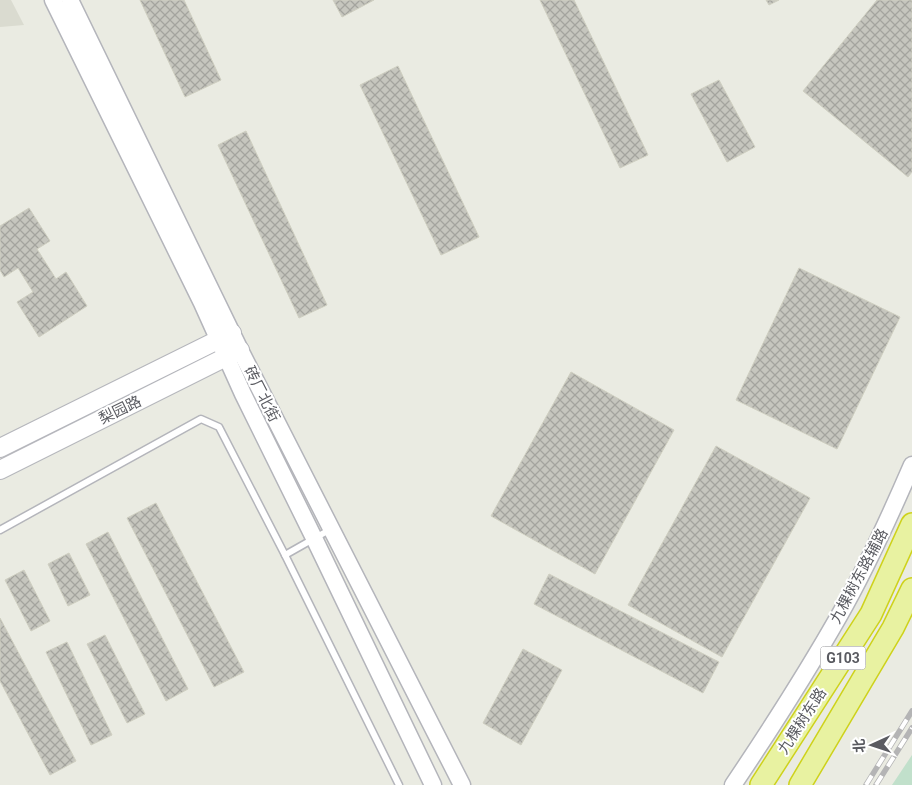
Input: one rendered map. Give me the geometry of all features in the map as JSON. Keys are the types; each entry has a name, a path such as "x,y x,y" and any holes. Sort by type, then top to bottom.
{"highway":[{"name":"九棵树东路","path":"761,785 871,614 912,524"},
{"name":"九棵树东路","path":"800,785 893,628 912,589"}],"main road":[{"name":"梨园路","path":"0,448 225,337"},
{"name":"梨园路","path":"0,470 233,354"}],"street":[{"name":"砖厂北街","path":"53,0 225,337"},
{"name":"砖厂北街","path":"70,0 233,354 330,529 462,785"},
{"name":"砖厂北街","path":"233,354 243,394 433,785"},
{"name":"九棵树东路辅路","path":"733,785 839,616 867,563 912,465"}],"lane":[{"path":"0,530 201,419 219,427 400,785"},
{"path":"285,555 330,529"}],"shaded area":[{"path":"0,0 11,0 24,25 0,27"}],"green space":[{"path":"912,755 912,785 892,785"}],"building":[{"path":"140,0 184,0 221,80 185,97"},
{"path":"333,0 374,0 342,17"},
{"path":"540,0 574,0 648,155 620,168"},
{"path":"766,0 779,0 769,5"},
{"path":"877,0 912,0 912,172 908,177 803,91"},
{"path":"398,66 479,237 441,255 360,85"},
{"path":"719,80 755,147 727,162 691,94"},
{"path":"246,131 327,305 299,318 218,145"},
{"path":"29,208 50,241 37,249 56,279 66,272 87,306 39,337 17,302 33,292 18,268 4,277 0,270 0,226"},
{"path":"799,268 900,317 837,449 736,400"},
{"path":"571,372 674,430 595,574 491,516"},
{"path":"716,446 810,498 722,657 628,605"},
{"path":"156,503 244,672 214,687 127,518"},
{"path":"108,532 188,689 166,701 86,544"},
{"path":"69,553 90,595 68,606 48,564"},
{"path":"24,570 50,621 31,631 5,580"},
{"path":"549,574 719,662 703,693 534,604"},
{"path":"0,618 76,761 50,775 0,681"},
{"path":"105,635 145,714 127,723 87,644"},
{"path":"67,642 112,735 91,745 46,652"},
{"path":"523,649 562,670 521,745 483,723"}],"railway":[{"path":"866,785 912,711"},
{"path":"876,785 912,728"}]}
